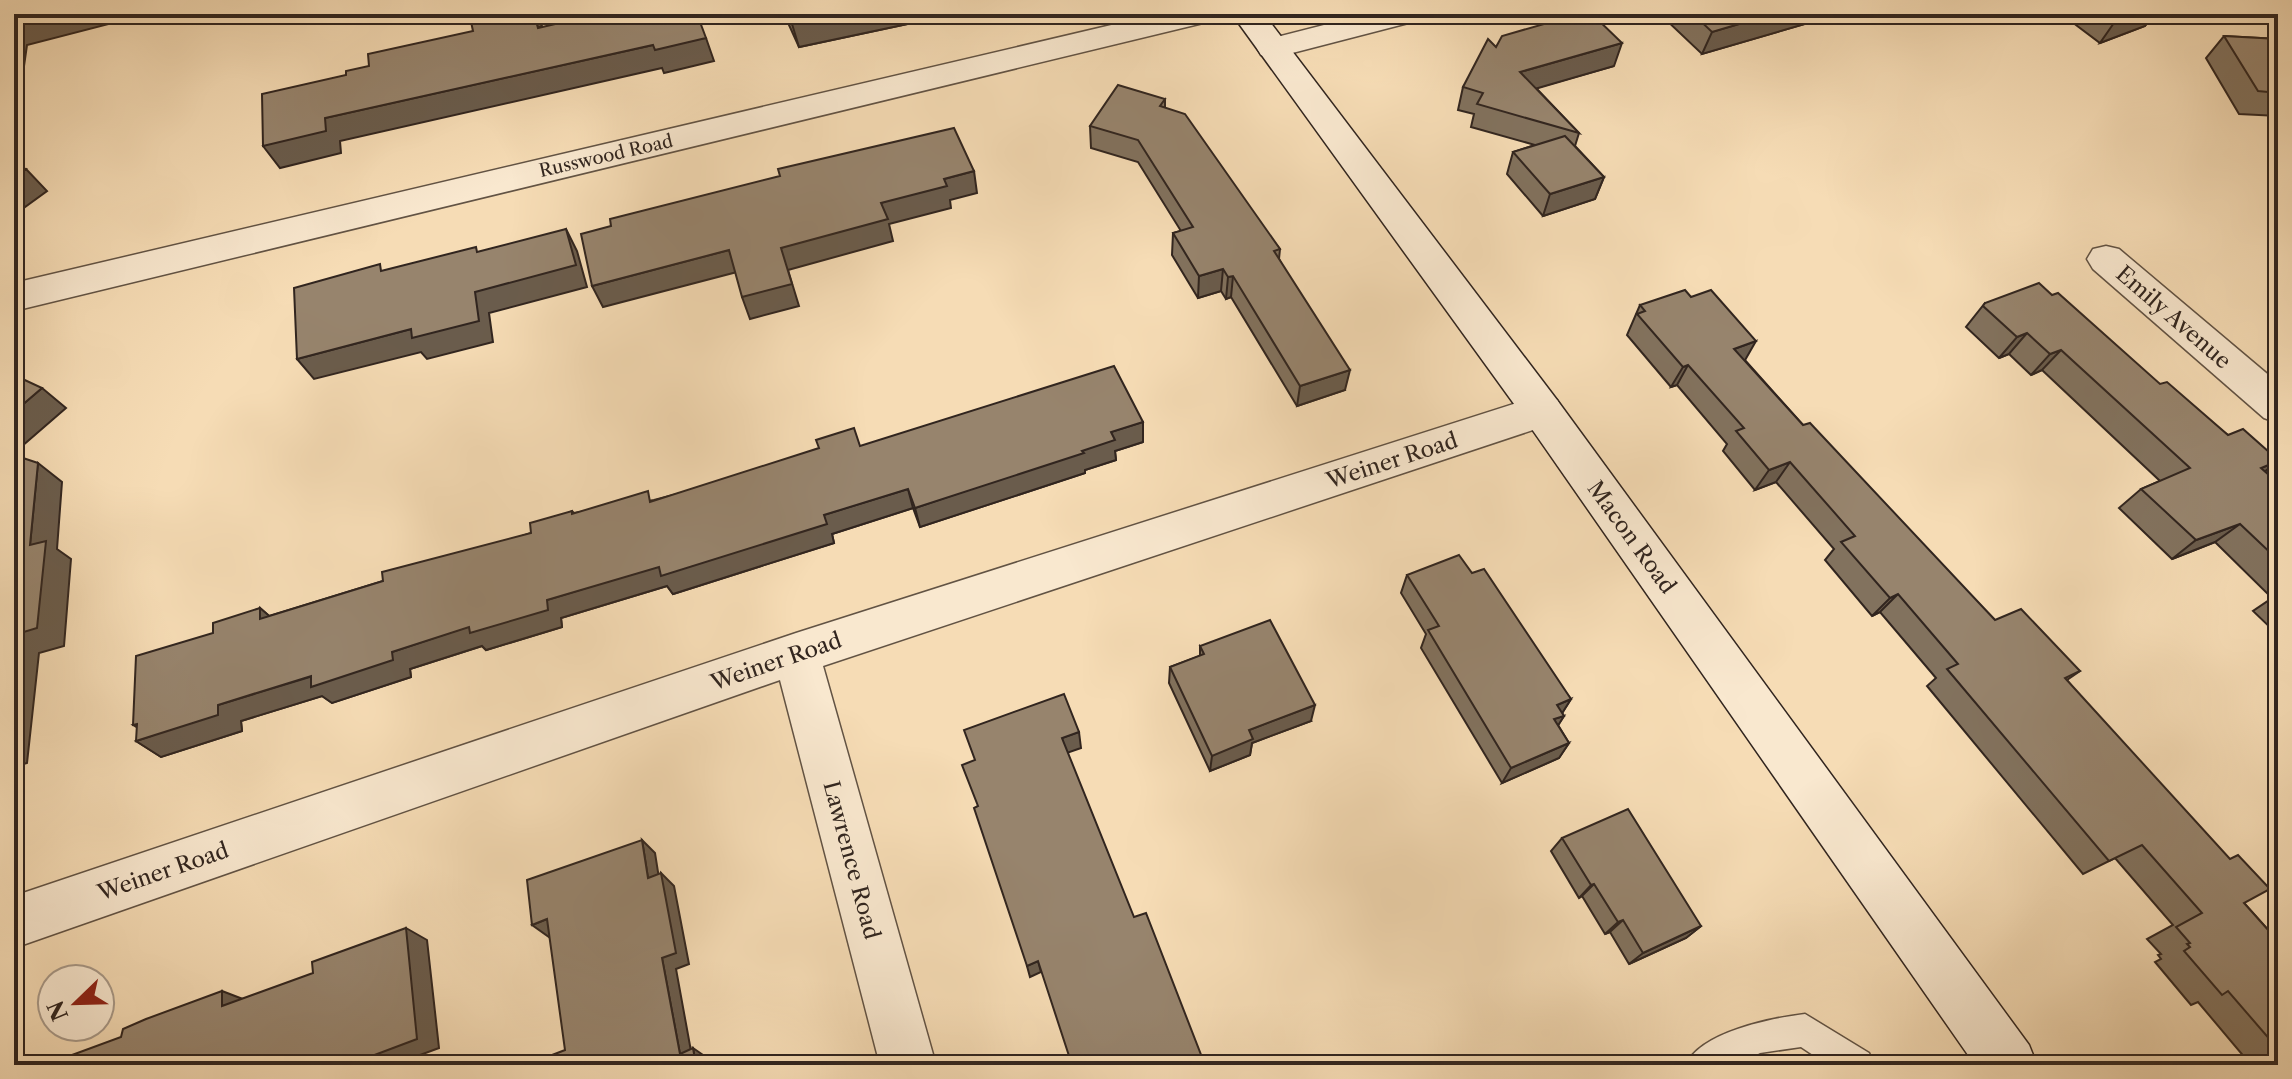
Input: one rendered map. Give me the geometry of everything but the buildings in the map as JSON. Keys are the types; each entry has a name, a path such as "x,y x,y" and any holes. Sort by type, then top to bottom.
{"street":[{"name":"Russwood Road","path":"14,297 1199,14"},
{"path":"1260,31 1405,14"},
{"name":"Macon Road","path":"1260,31 1542,411 2009,1065"},
{"name":"Emily Avenue","path":"2106,259 2278,407"},
{"name":"Weiner Road","path":"14,922 796,654 1542,411"},
{"name":"Lawrence Road","path":"796,654 908,1065"}],"lane":[{"path":"1703,1065 1756,1037 1805,1030 1857,1065"}]}
